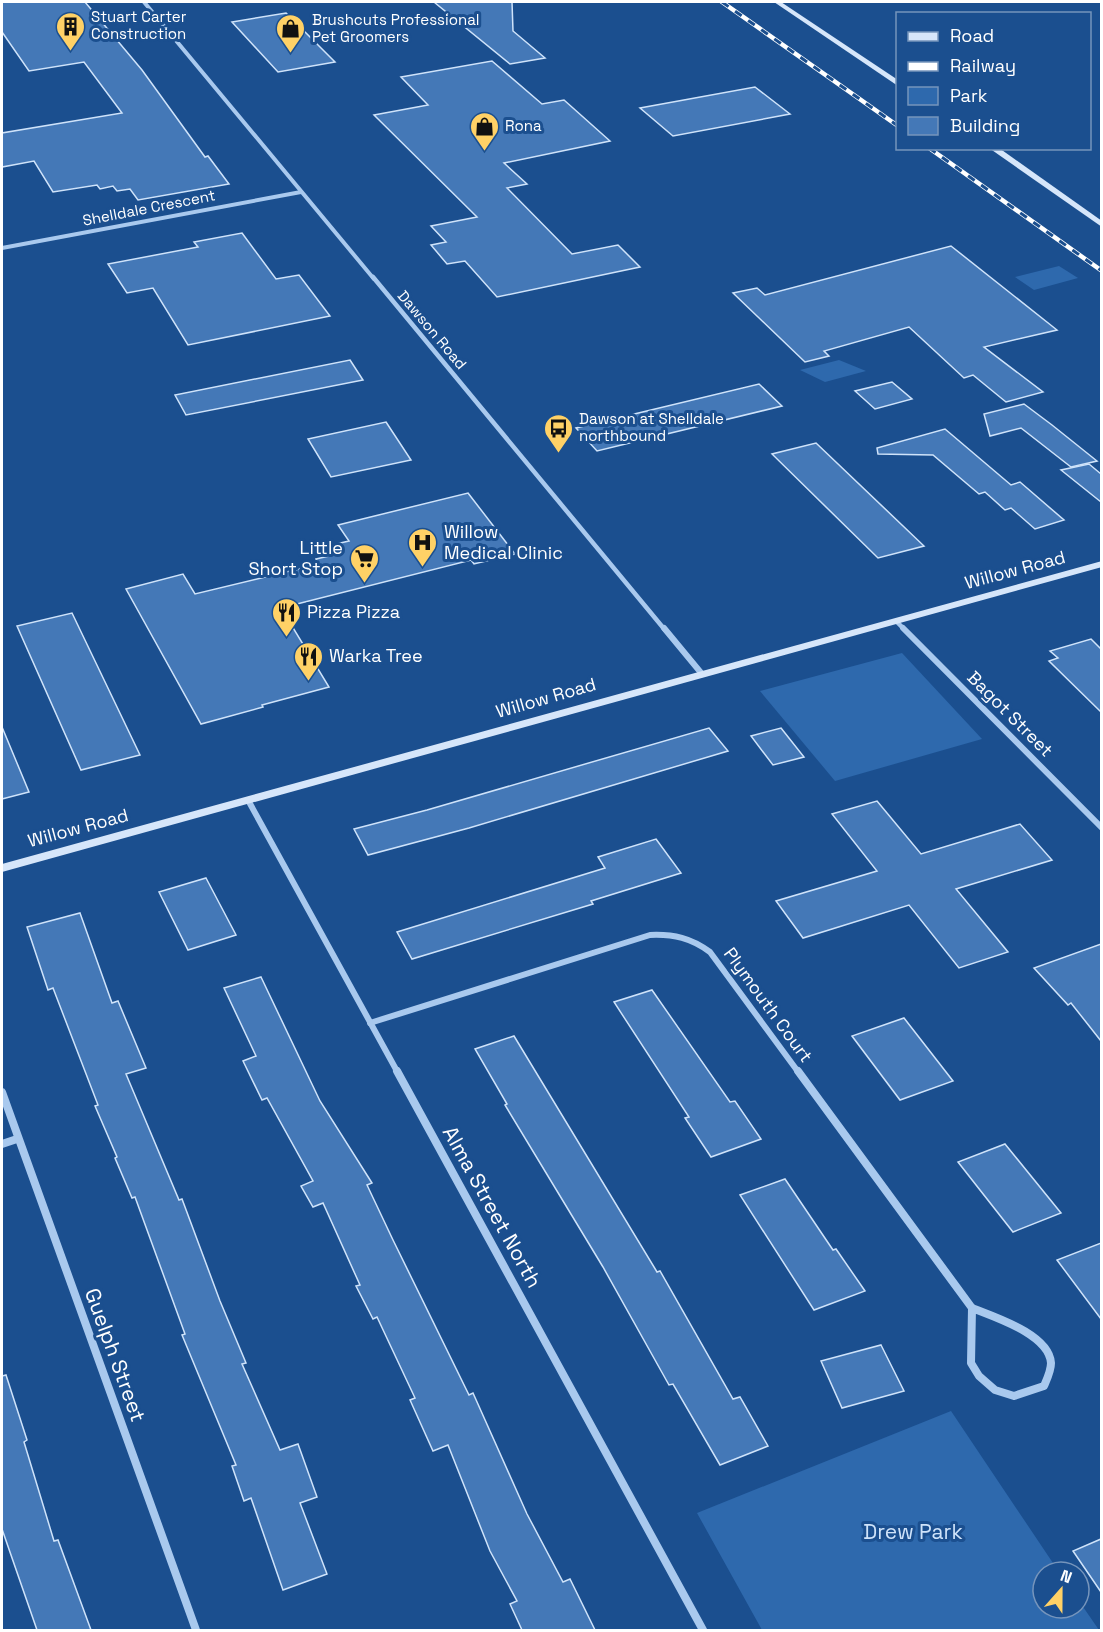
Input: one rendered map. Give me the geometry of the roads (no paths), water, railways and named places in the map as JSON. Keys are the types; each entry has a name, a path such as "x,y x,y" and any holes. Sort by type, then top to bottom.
{"main road":[{"path":"777,2 896,83"},
{"path":"996,150 1101,225"},
{"name":"Willow Road","path":"2,868 1101,564"}],"street":[{"name":"Dawson Road","path":"144,2 702,674"},
{"name":"Shelldale Crescent","path":"2,248 302,192"},
{"name":"Bagot Street","path":"896,621 1101,828"},
{"name":"Alma Street North","path":"248,800 703,1630"},
{"name":"Plymouth Court","path":"370,1023 650,935 674,934 695,940 710,952 972,1308 1030,1335 1046,1346 1052,1361 1044,1386 1030,1393 1014,1396 995,1390 979,1376 971,1363 972,1308"},
{"name":"Guelph Street","path":"2,1092 17,1139 196,1630"},
{"path":"2,1144 17,1139"}],"railway":[{"path":"722,2 896,125"},
{"path":"932,150 1102,271"}],"place":[{"name":"Stuart Carter Construction","path":"70,52"},
{"name":"Brushcuts Professional Pet Groomers","path":"291,54"},
{"name":"Rona","path":"484,152"},
{"name":"Dawson at Shelldale northbound","path":"558,454"},
{"name":"Willow Medical Clinic","path":"423,568"},
{"name":"Little Short Stop","path":"364,584"},
{"name":"Pizza Pizza","path":"286,638"},
{"name":"Warka Tree","path":"308,682"}],"park label":[{"name":"Drew Park","path":"913,1532"}]}
